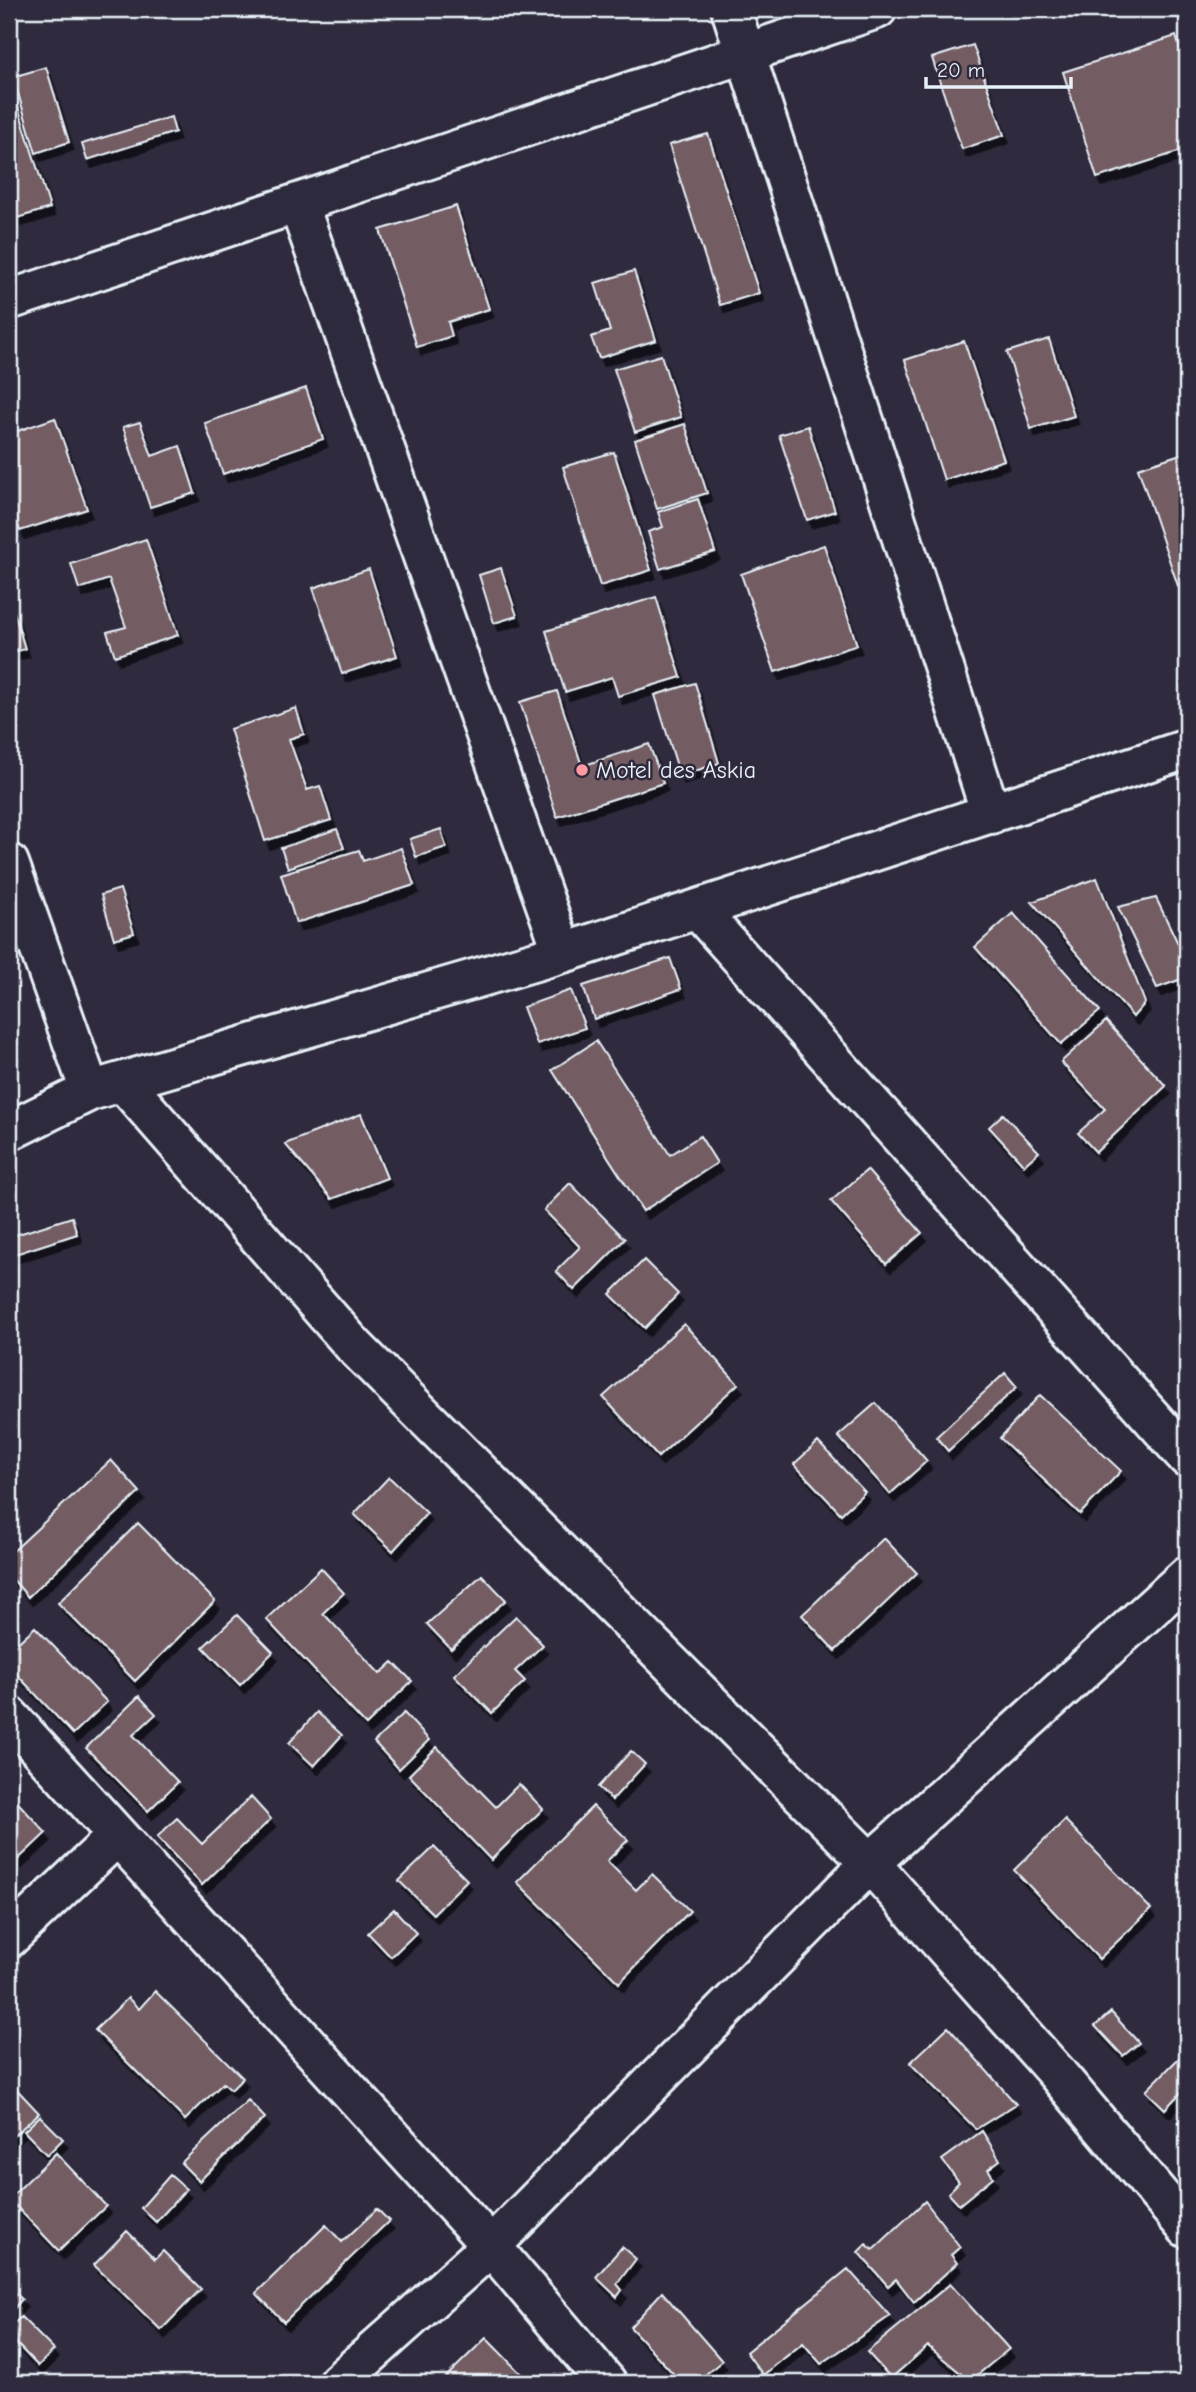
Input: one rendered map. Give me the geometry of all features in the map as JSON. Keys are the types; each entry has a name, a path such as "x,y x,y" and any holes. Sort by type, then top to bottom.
{"street":[{"path":"730,9 991,814"},
{"path":"9,300 877,9"},
{"path":"298,203 563,953"},
{"path":"9,1131 106,1086 563,953 1187,748"},
{"path":"9,863 106,1086 353,1345 870,1863 1010,2018 1187,2228"},
{"path":"698,910 1187,1457"},
{"path":"338,2383 491,2246 870,1863 1187,1576"},
{"path":"9,1716 116,1837 491,2246 607,2383"},
{"path":"9,1938 116,1837"}],"building":[{"path":"1176,36 1187,70 1187,149 1097,178 1063,72"},
{"path":"973,45 1004,135 962,149 932,58"},
{"path":"46,67 69,142 36,153 13,77"},
{"path":"9,79 50,208 17,218 9,192"},
{"path":"171,117 175,132 87,160 82,144"},
{"path":"708,134 759,293 720,305 669,145"},
{"path":"456,206 489,309 448,322 452,336 417,347 380,230"},
{"path":"634,271 656,340 599,358 591,337 610,331 595,283"},
{"path":"1049,339 1074,416 1031,429 1007,352"},
{"path":"964,341 1004,460 944,480 905,360"},
{"path":"661,355 681,417 635,432 614,369"},
{"path":"306,388 323,439 223,474 205,423"},
{"path":"55,418 87,509 20,531 9,498 9,434"},
{"path":"140,422 152,456 180,446 195,493 150,507 123,427"},
{"path":"685,424 707,493 657,509 635,440"},
{"path":"808,426 835,511 807,520 779,435"},
{"path":"614,452 651,570 600,586 563,467"},
{"path":"1187,452 1187,583 1178,586 1138,468"},
{"path":"698,499 715,552 660,569 648,532 663,527 658,512"},
{"path":"146,539 178,635 115,656 107,632 126,627 109,579 79,589 71,564"},
{"path":"824,545 857,645 775,672 741,574"},
{"path":"501,568 517,616 494,623 479,575"},
{"path":"369,569 397,656 342,674 313,588"},
{"path":"656,597 681,677 618,696 612,677 565,692 546,631"},
{"path":"12,605 25,649 9,653 9,606"},
{"path":"695,683 719,763 680,776 655,695"},
{"path":"557,691 582,766 649,744 663,783 557,817 520,702"},
{"path":"296,708 304,734 289,739 307,790 320,786 331,820 265,841 230,729"},
{"path":"337,829 344,848 288,868 281,848"},
{"path":"441,829 446,847 416,857 410,839"},
{"path":"401,848 414,885 296,923 281,874 359,850 363,861"},
{"path":"1097,878 1145,1003 1133,1017 1032,902"},
{"path":"120,889 134,933 114,939 101,895"},
{"path":"1156,898 1187,962 1187,977 1157,988 1118,907"},
{"path":"1013,913 1100,1011 1061,1044 975,947"},
{"path":"670,958 681,989 594,1019 583,986"},
{"path":"571,990 585,1028 537,1044 523,1007"},
{"path":"1106,1021 1166,1086 1096,1152 1078,1133 1105,1109 1061,1062"},
{"path":"596,1041 670,1155 700,1136 717,1163 643,1211 552,1070"},
{"path":"361,1114 387,1178 332,1199 285,1144"},
{"path":"1003,1114 1039,1152 1024,1165 989,1127"},
{"path":"867,1170 922,1233 886,1264 831,1201"},
{"path":"570,1183 625,1239 574,1290 556,1271 580,1247 544,1210"},
{"path":"72,1217 77,1234 9,1256 9,1237"},
{"path":"644,1260 678,1294 645,1328 610,1294"},
{"path":"684,1324 738,1384 658,1457 603,1397"},
{"path":"1005,1373 1017,1387 948,1451 936,1437"},
{"path":"1040,1395 1121,1471 1080,1514 1000,1438"},
{"path":"876,1403 927,1461 890,1494 838,1436"},
{"path":"818,1442 865,1492 841,1514 794,1464"},
{"path":"111,1460 140,1492 28,1597 9,1575 9,1555"},
{"path":"389,1477 427,1513 393,1551 354,1514"},
{"path":"138,1523 215,1601 135,1681 58,1603"},
{"path":"884,1538 917,1573 835,1651 802,1615"},
{"path":"321,1568 344,1593 323,1613 380,1674 393,1662 412,1681 366,1725 266,1619"},
{"path":"482,1575 506,1600 451,1649 427,1624"},
{"path":"237,1615 273,1652 240,1685 203,1647"},
{"path":"516,1616 543,1645 515,1671 525,1681 492,1713 454,1675"},
{"path":"35,1627 107,1702 73,1734 9,1666 9,1651"},
{"path":"139,1696 156,1714 133,1735 178,1782 148,1811 86,1748"},
{"path":"317,1712 342,1735 314,1766 289,1743"},
{"path":"404,1713 429,1740 399,1769 374,1742"},
{"path":"437,1747 496,1807 519,1784 543,1809 491,1860 409,1775"},
{"path":"631,1751 645,1764 612,1800 598,1787"},
{"path":"9,1793 46,1833 9,1868"},
{"path":"251,1797 271,1819 202,1885 157,1837 177,1818 202,1844"},
{"path":"593,1806 628,1840 607,1861 636,1890 652,1874 690,1911 619,1983 517,1882"},
{"path":"1065,1820 1151,1909 1099,1959 1014,1870"},
{"path":"434,1847 467,1880 433,1914 399,1881"},
{"path":"394,1909 416,1933 391,1957 368,1933"},
{"path":"155,1991 243,2078 231,2090 223,2083 185,2120 95,2030 128,1998 139,2009"},
{"path":"1111,2012 1139,2043 1123,2056 1095,2026"},
{"path":"948,2027 1016,2104 976,2129 910,2063"},
{"path":"1180,2057 1187,2064 1187,2086 1165,2109 1146,2091"},
{"path":"9,2081 39,2113 9,2140"},
{"path":"248,2100 265,2118 199,2181 181,2163"},
{"path":"1187,2114 1187,2130 1179,2122"},
{"path":"40,2116 63,2139 47,2155 24,2131"},
{"path":"982,2131 1000,2160 988,2169 993,2177 959,2205 948,2193 959,2182 942,2160"},
{"path":"56,2153 106,2206 59,2251 9,2199"},
{"path":"170,2175 186,2189 156,2222 141,2208"},
{"path":"925,2201 960,2247 951,2255 957,2263 914,2302 896,2279 888,2286 858,2252 866,2244 873,2250"},
{"path":"377,2209 389,2221 284,2322 256,2293 326,2225 342,2242"},
{"path":"127,2231 155,2259 163,2251 201,2289 161,2330 94,2265"},
{"path":"622,2247 636,2259 617,2284 622,2290 617,2297 596,2277"},
{"path":"848,2269 890,2316 821,2364 803,2343 763,2375 746,2352"},
{"path":"950,2284 1009,2349 970,2381 928,2346 891,2378 867,2352"},
{"path":"9,2288 22,2299 9,2314"},
{"path":"662,2292 722,2361 695,2383 682,2383 630,2327"},
{"path":"21,2317 54,2350 38,2366 9,2336 9,2328"},
{"path":"486,2338 529,2382 440,2383 450,2373"},
{"path":"9,2368 25,2383 9,2383"},
{"path":"706,2374 715,2383 695,2383"}],"place":[{"name":"Motel des Askia","path":"582,770"}]}
